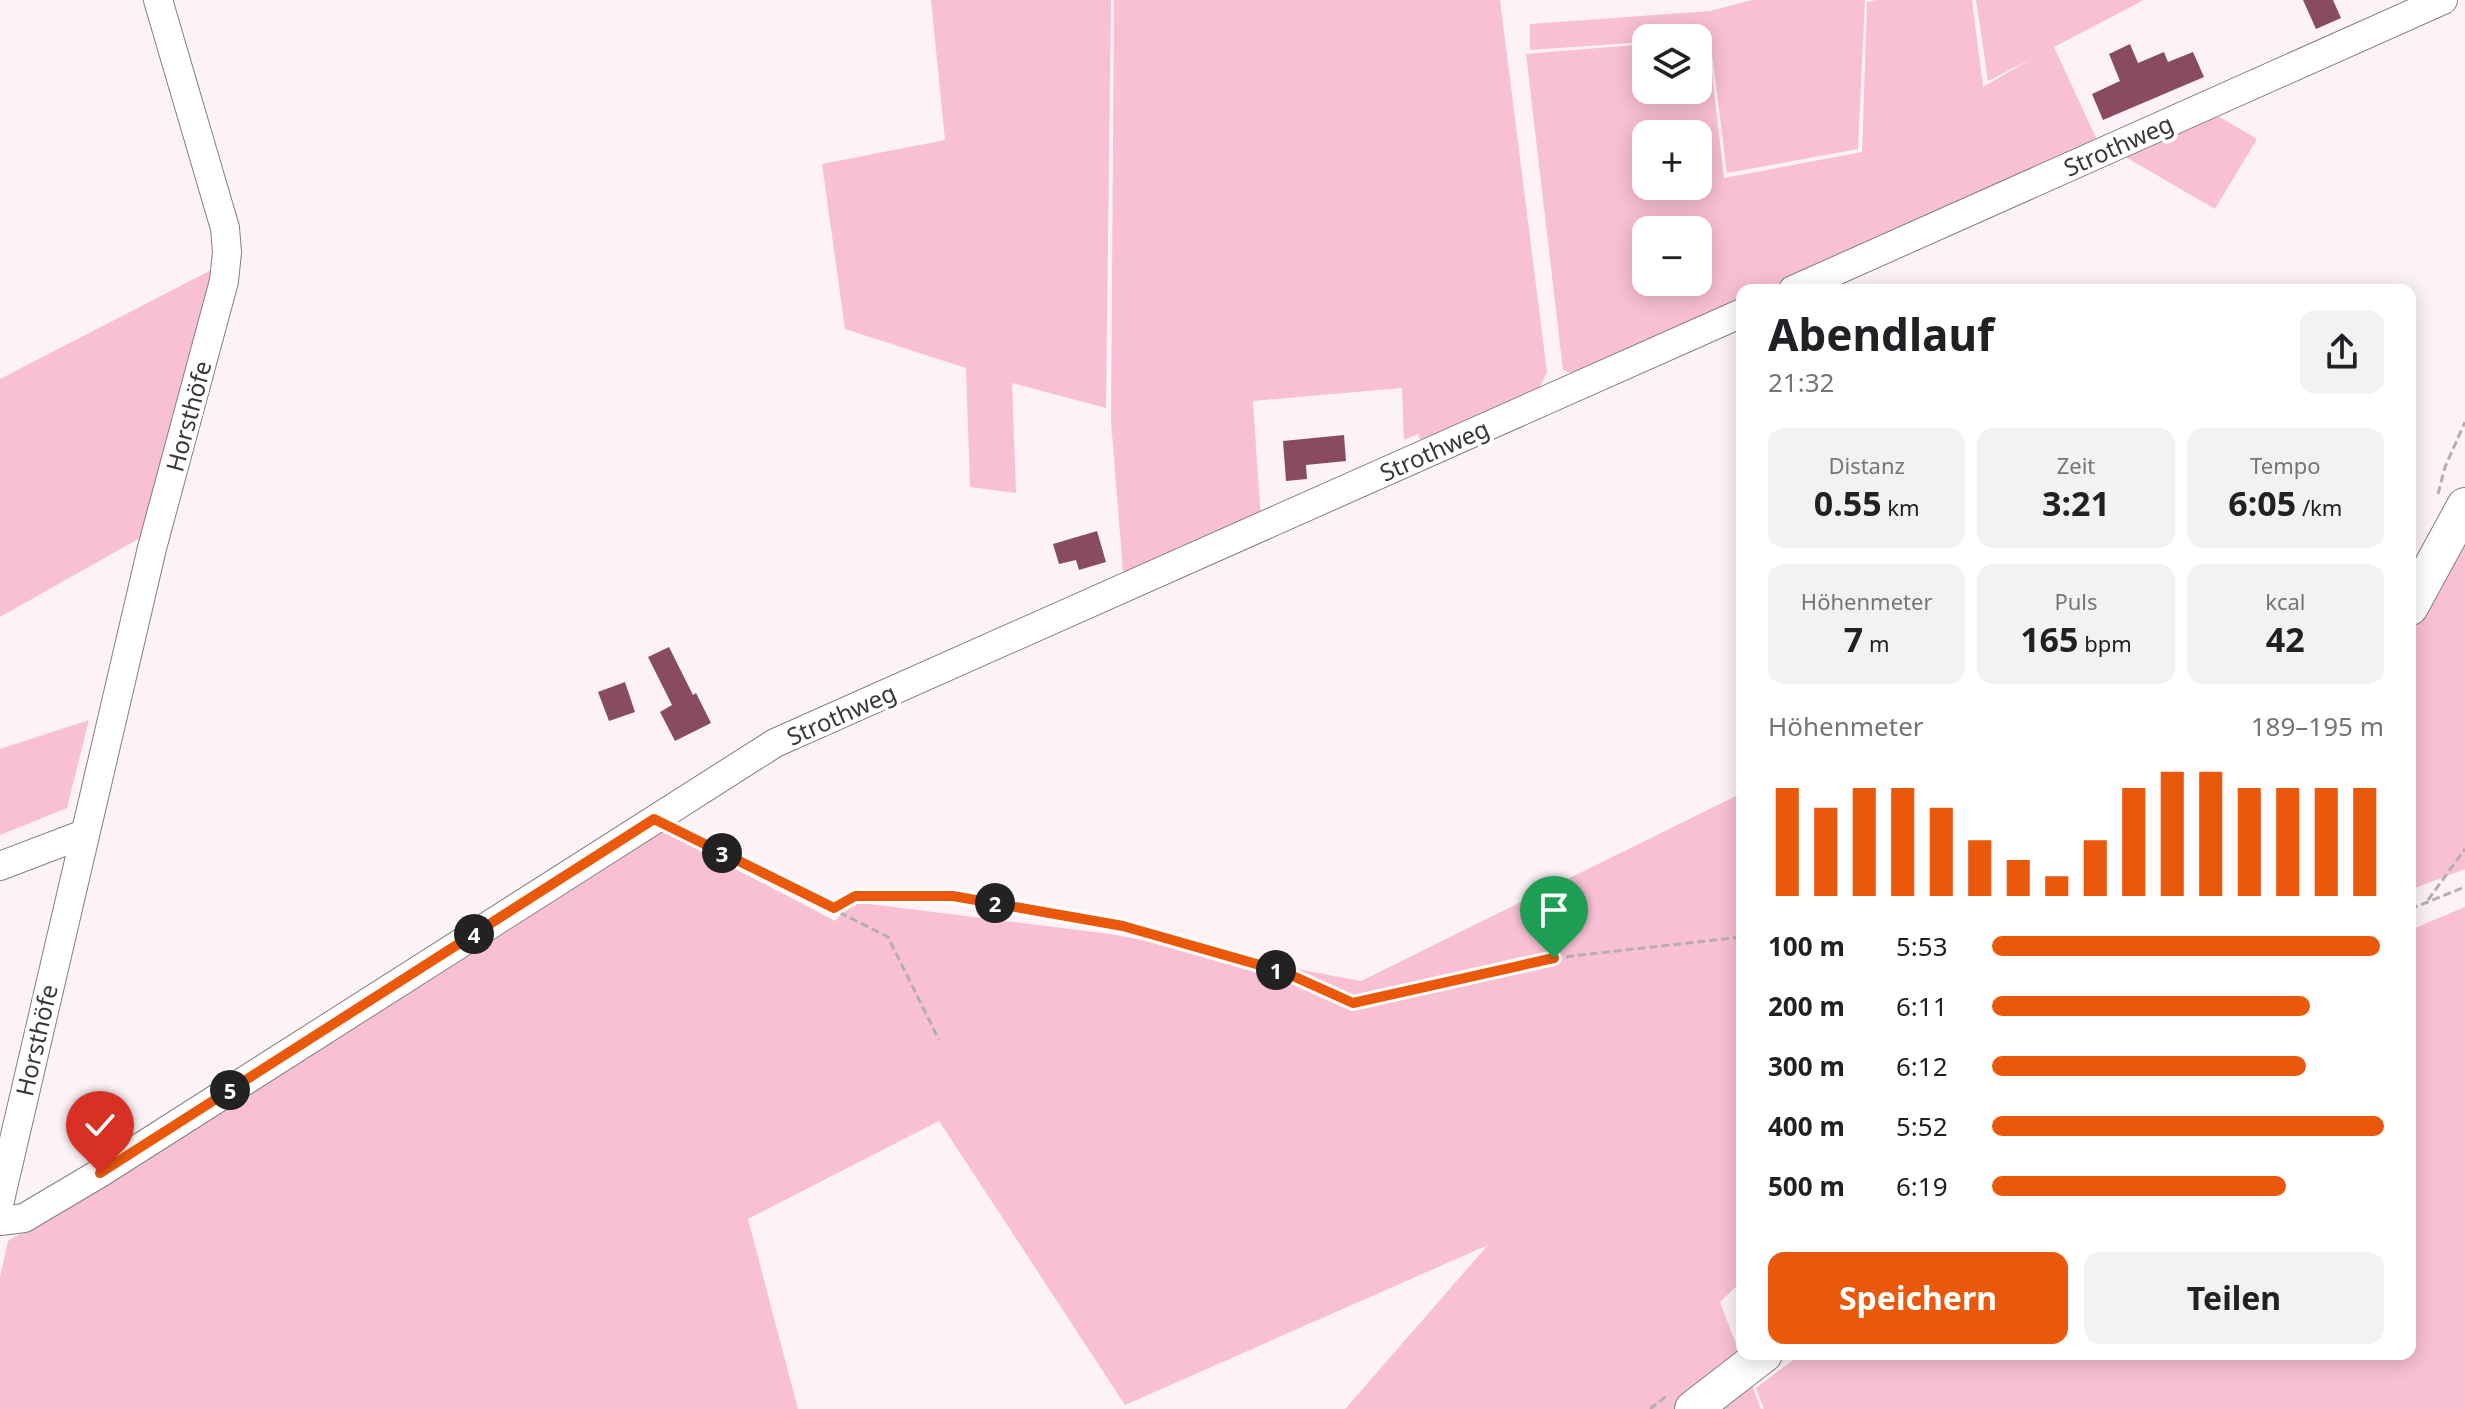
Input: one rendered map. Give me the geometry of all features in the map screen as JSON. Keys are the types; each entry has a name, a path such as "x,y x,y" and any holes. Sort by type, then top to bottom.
{"main road":[{"path":"2416,596 2465,506"},
{"path":"1693,1409 1756,1360"}],"street":[{"name":"Horsthöfe","path":"0,1200 152,548 224,281 227,252 225,228 158,0"},
{"name":"Strothweg","path":"1806,284 2443,0"},
{"name":"Strothweg","path":"0,1221 24,1218 100,1173 775,743 1736,316"},
{"path":"0,866 84,834"}],"path":[{"path":"654,819 888,937 939,1040"},
{"path":"2428,900 2465,849"},
{"path":"2416,906 2465,887"},
{"path":"834,908 855,896 953,896 1123,926 1284,972 1353,1003 1554,958 1736,938"}],"shaded area":[{"path":"931,0 1111,0 1106,408 1012,383 1016,493 970,487 966,368 845,329 822,164 945,140"},
{"path":"1114,0 1500,0 1547,372 1537,393 1422,445 1418,434 1404,440 1402,388 1253,401 1261,521 1124,584 1111,421"},
{"path":"1752,0 1865,0 1858,149 1727,173 1712,54 1712,24 1632,24 1632,43 1530,50 1530,24 1710,11"},
{"path":"1972,0 1983,87 2033,58 1988,81 1976,0 2144,0 2054,47 2098,142 1779,284 1736,284 1736,304 1576,375 1563,370 1526,54 1632,45 1632,104 1712,104 1712,74 1724,178 1862,152 1867,2"},
{"path":"2211,112 2257,139 2215,209 2122,155"},
{"path":"219,266 147,534 0,617 0,379"},
{"path":"2465,541 2465,869 2416,888 2416,617"},
{"path":"89,720 67,808 0,835 0,749"},
{"path":"1736,796 1736,1287 1720,1302 1736,1344 1736,1360 1742,1360 1761,1409 1345,1409 1488,1245 1125,1405 939,1121 748,1219 798,1409 0,1409 0,1277 8,1241 101,1187 657,828 835,921 853,902 1110,934 1361,981"},
{"path":"2465,907 2465,1409 1764,1409 1756,1388 1793,1360 2416,1360 2416,927"}],"building":[{"path":"2303,0 2333,0 2341,18 2316,29"},
{"path":"2130,44 2138,63 2164,52 2168,62 2193,52 2204,77 2103,120 2092,94 2120,81 2109,54"},
{"path":"1344,435 1346,461 1306,465 1307,479 1286,481 1283,441"},
{"path":"1097,531 1106,562 1079,570 1076,560 1059,564 1053,544"},
{"path":"669,647 711,723 675,741 660,712 672,705 648,657"},
{"path":"625,682 635,712 609,721 598,692"}],"route":[{"path":"100,1173 654,819 834,908 855,896 953,896 1123,926 1284,972 1353,1003 1554,958"}]}
